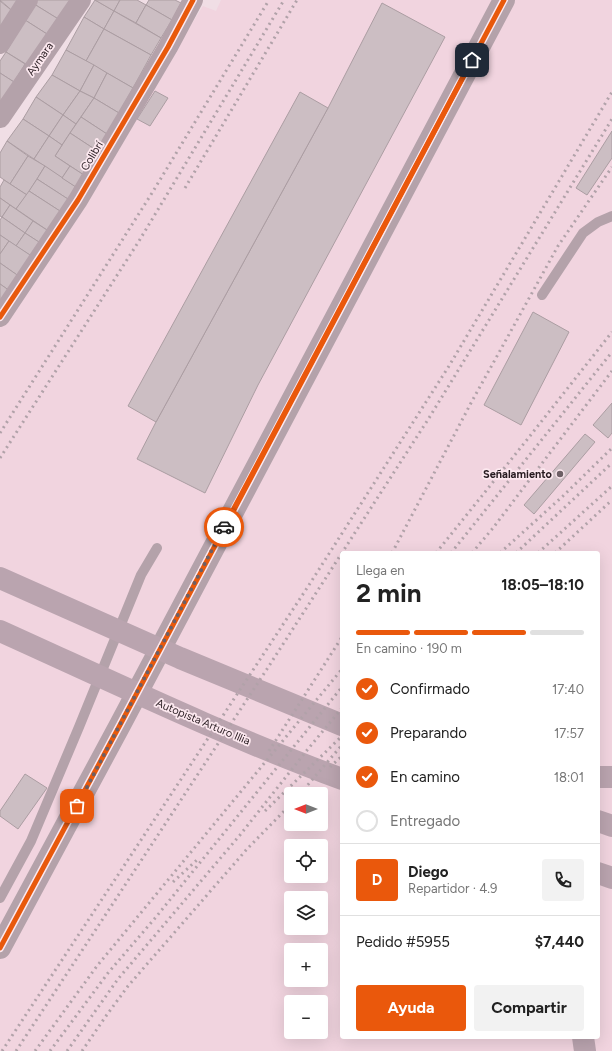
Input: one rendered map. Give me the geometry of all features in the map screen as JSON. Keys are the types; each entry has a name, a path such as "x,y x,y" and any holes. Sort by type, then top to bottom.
{"highway":[{"path":"0,578 180,658 336,722"},
{"name":"Autopista Arturo Illia","path":"0,630 168,708 306,766 340,778"},
{"path":"306,766 340,787"},
{"path":"600,777 612,777"},
{"path":"600,822 612,826"},
{"path":"600,874 612,878"},
{"path":"583,1039 585,1051"}],"street":[{"path":"0,44 28,0"},
{"name":"Aymara","path":"0,118 81,0"},
{"name":"Colibrí","path":"0,317 78,200 168,47 193,0"},
{"path":"0,948 120,725 504,0"}],"lane":[{"path":"542,295 583,233 598,222 612,216"},
{"path":"0,898 31,841 141,575 157,548"}],"shaded area":[{"path":"221,0 612,0 612,1051 0,1051 0,326 203,6 216,11"}],"building":[{"path":"0,0 26,0 16,14"},
{"path":"37,0 83,0 68,25 34,4"},
{"path":"95,0 114,11 104,29 84,17"},
{"path":"95,0 120,0 114,11"},
{"path":"120,0 137,0 146,5 136,23 114,11"},
{"path":"149,0 175,0 181,3 172,20 146,5"},
{"path":"0,1 16,14 6,30 0,25"},
{"path":"382,3 445,37 258,385 205,493 137,459 328,108"},
{"path":"34,4 68,25 58,41 25,20"},
{"path":"146,5 172,20 161,38 136,23"},
{"path":"114,11 161,38 151,55 104,29"},
{"path":"84,17 104,29 86,61 66,50"},
{"path":"25,20 58,41 39,72 6,52"},
{"path":"104,29 151,55 133,88 86,61"},
{"path":"66,50 94,65 80,91 52,75"},
{"path":"6,52 25,64 14,82 0,73 0,61"},
{"path":"94,65 107,73 94,98 80,91"},
{"path":"0,73 14,82 0,103"},
{"path":"107,73 133,88 119,113 94,98"},
{"path":"52,75 80,91 63,115 36,97"},
{"path":"80,91 94,98 76,124 63,115"},
{"path":"155,91 168,98 150,126 137,119"},
{"path":"300,92 328,108 156,422 128,406"},
{"path":"36,97 63,115 49,136 23,119"},
{"path":"94,98 119,113 110,136 81,117"},
{"path":"63,115 76,124 62,145 49,136"},
{"path":"81,117 110,136 102,154 70,133"},
{"path":"23,119 49,136 34,159 7,141"},
{"path":"612,131 612,158 587,195 576,188"},
{"path":"70,133 102,154 87,177 55,156"},
{"path":"49,136 62,145 55,156 70,166 62,178 34,159"},
{"path":"7,141 28,156 10,184 0,177 0,153"},
{"path":"28,156 45,166 27,195 10,184"},
{"path":"45,166 79,189 71,201 37,179"},
{"path":"70,166 87,177 79,189 62,178"},
{"path":"37,179 71,201 63,213 29,191"},
{"path":"4,180 27,195 16,209 0,198 0,187"},
{"path":"29,191 63,213 50,232 16,209"},
{"path":"0,198 10,205 2,217 0,216"},
{"path":"10,205 33,221 25,233 2,217"},
{"path":"2,217 25,233 16,246 0,235 0,220"},
{"path":"33,221 50,232 42,244 25,233"},
{"path":"25,233 42,244 33,257 16,246"},
{"path":"0,235 9,241 0,254"},
{"path":"9,241 33,257 20,277 0,263 0,254"},
{"path":"0,263 20,277 10,291 0,284"},
{"path":"0,284 10,291 0,302"},
{"path":"533,312 569,332 521,425 484,405"},
{"path":"612,403 612,433 608,438 593,425"},
{"name":"Señalamiento","path":"585,434 595,442 534,514 524,505"},
{"path":"25,774 47,788 18,829 0,816 0,811"}],"railway":[{"path":"0,433 152,193 269,0"},
{"path":"0,458 139,241 284,0"},
{"path":"185,188 297,0"},
{"path":"2,1051 309,585 449,366 612,92"},
{"path":"343,551 429,418 612,119"},
{"path":"393,551 471,403 558,246 612,167"},
{"path":"438,551 612,332"},
{"path":"453,551 612,352"},
{"path":"474,551 493,528 612,371"},
{"path":"502,551 563,496 612,448"},
{"path":"518,551 612,463"},
{"path":"540,551 612,486"},
{"path":"557,551 612,500"},
{"path":"16,1051 340,556"},
{"path":"269,751 340,640"},
{"path":"35,1051 97,966 340,671"},
{"path":"50,1051 108,973 156,917 340,689"},
{"path":"67,1051 118,979 240,835 340,710"},
{"path":"265,811 340,738"},
{"path":"306,787 340,747"},
{"path":"330,767 340,758"},
{"path":"82,1051 128,986 247,849 284,811"},
{"path":"173,882 198,859"}],"cycle path":[{"path":"0,317 78,200 168,47 193,0"},
{"path":"0,948 120,725 504,0"}],"way so far":[{"path":"77,806 224,527"}],"place":[{"name":"Señalamiento","path":"560,474"}],"route":[{"path":"224,527 472,60"}]}
